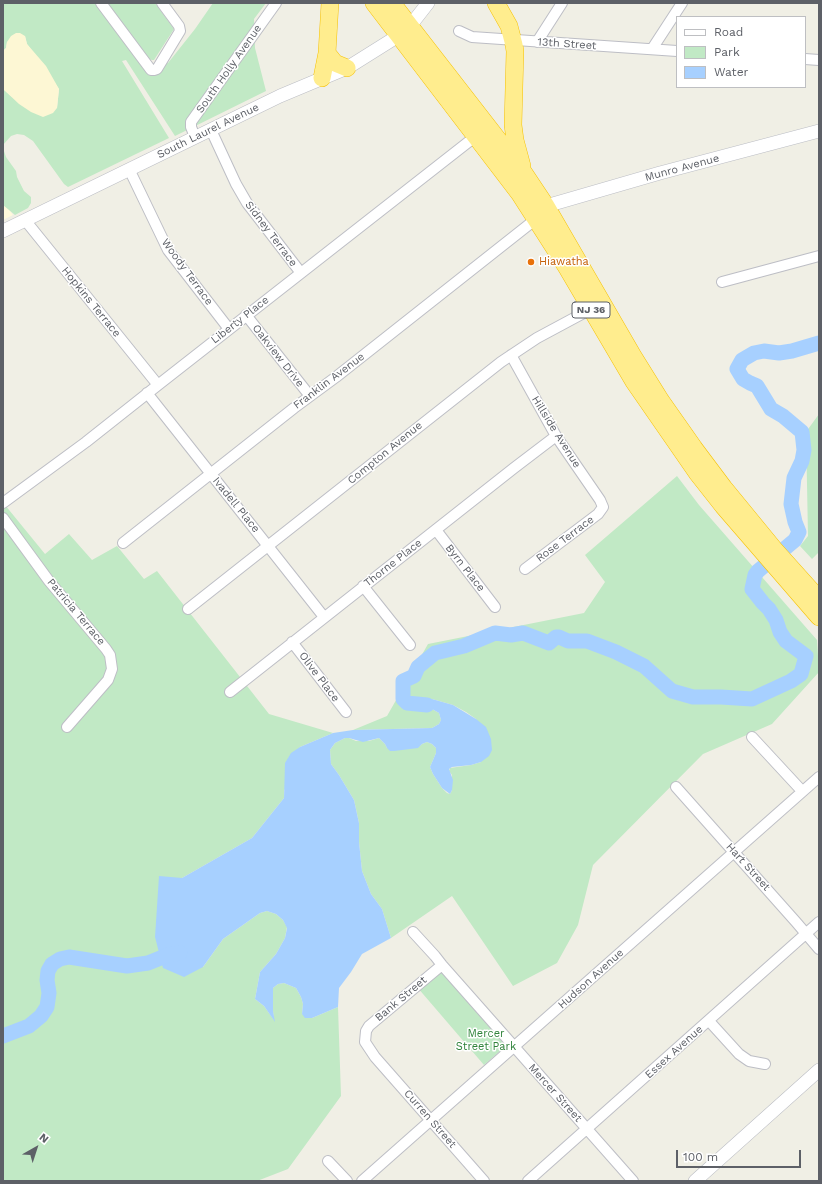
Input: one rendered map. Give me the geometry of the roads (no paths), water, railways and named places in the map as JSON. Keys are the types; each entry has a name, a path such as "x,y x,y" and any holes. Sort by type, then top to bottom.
{"highway":[{"path":"322,78 327,53 330,3"},
{"name":"NJ 36","path":"374,3 404,30 524,174 541,213 590,310 634,382 663,426 722,506 770,552"},
{"name":"NJ 36","path":"392,3 404,30 476,136 519,193 541,213 560,227 633,356 661,401 819,617"},
{"path":"496,3 506,20 516,51 513,125 515,140 524,174"},
{"path":"327,53 335,63 347,68"},
{"name":"NJ 36","path":"781,565 819,599"}],"street":[{"path":"101,3 151,70 157,69 180,31 179,26 162,3"},
{"name":"South Holly Avenue","path":"195,137 191,127 192,122 276,3"},
{"name":"South Laurel Avenue","path":"3,230 282,95 347,68 404,30 428,3"},
{"path":"537,42 562,3"},
{"path":"652,49 682,3"},
{"name":"13th Street","path":"459,31 472,37 676,51"},
{"path":"806,59 819,60"},
{"name":"Sidney Terrace","path":"211,130 236,184 247,203 301,273"},
{"name":"Munro Avenue","path":"541,213 653,176 819,131"},
{"name":"Liberty Place","path":"3,503 61,461 476,136"},
{"name":"Woody Terrace","path":"129,169 168,250 229,329"},
{"name":"Franklin Avenue","path":"123,543 541,213"},
{"name":"Hopkins Terrace","path":"24,220 158,384"},
{"path":"722,282 819,256"},
{"name":"Compton Avenue","path":"188,609 511,355 537,338 590,310"},
{"name":"Oakview Drive","path":"246,315 310,396"},
{"name":"Hillside Avenue","path":"511,355 556,436 600,500 603,507"},
{"name":"Ivadell Place","path":"147,393 324,617"},
{"name":"Thorne Place","path":"230,692 363,586 556,436"},
{"name":"Rose Terrace","path":"525,569 598,514 603,507"},
{"name":"Patricia Terrace","path":"3,518 49,581 110,655 112,669 108,680 67,727"},
{"name":"Byrn Place","path":"436,530 495,607"},
{"path":"363,586 410,645"},
{"name":"Olive Place","path":"292,642 346,712"},
{"path":"752,737 802,791"},
{"name":"Hudson Avenue","path":"362,1181 819,777"},
{"name":"Hart Street","path":"676,787 819,949"},
{"name":"Essex Avenue","path":"528,1181 819,922"},
{"name":"Mercer Street","path":"413,932 633,1181"},
{"name":"Bank Street","path":"375,1057 365,1042 366,1031 369,1026 442,965"},
{"path":"709,1021 739,1054 750,1061 765,1064"},
{"name":"Curren Street","path":"375,1057 484,1181"},
{"path":"695,1181 819,1070"},
{"path":"328,1161 347,1181"}],"water":[{"path":"432,699 453,705 476,719 486,727 491,739 492,750 489,756 481,762 471,765 452,767 449,769 453,780 450,794 442,788 433,774 430,767 436,753 436,748 427,742 418,748 390,751 379,738 363,742 345,738 335,743 330,750 331,764 354,800 359,823 362,871 371,894 382,909 391,938 362,954 339,988 338,1007 312,1018 305,1018 302,1014 303,1004 301,997 296,988 284,983 278,984 273,988 273,1011 275,1022 264,1006 255,999 260,972 276,954 285,938 287,928 283,920 276,914 267,911 260,913 223,939 203,967 184,977 163,968 155,937 159,876 182,878 252,838 284,798 285,763 291,753 300,747 333,733 353,730 432,728 439,724 441,720 439,713 432,709 407,703"}],"waterway":[{"path":"427,705 407,703 403,699 403,681 414,676 418,667 435,653 464,646 495,633 511,635 523,633 549,643 556,637 568,641 587,641 616,652 644,666 672,691 693,697 752,699 791,681 801,674 806,656 786,641 769,609 752,589 755,575 758,571 795,540 799,532 791,504 794,478 802,461 804,450 802,432 783,416 771,409 757,386 743,379 737,369 742,360 754,353 764,351 779,353 792,351 819,343"},
{"path":"3,1036 29,1026 41,1016 47,1007 49,993 47,980 48,971 52,964 60,959 69,957 127,966 148,963 168,955 180,953"}],"place":[{"name":"Hiawatha","path":"531,262"}],"park label":[{"name":"Mercer Street Park","path":"486,1040"}]}
